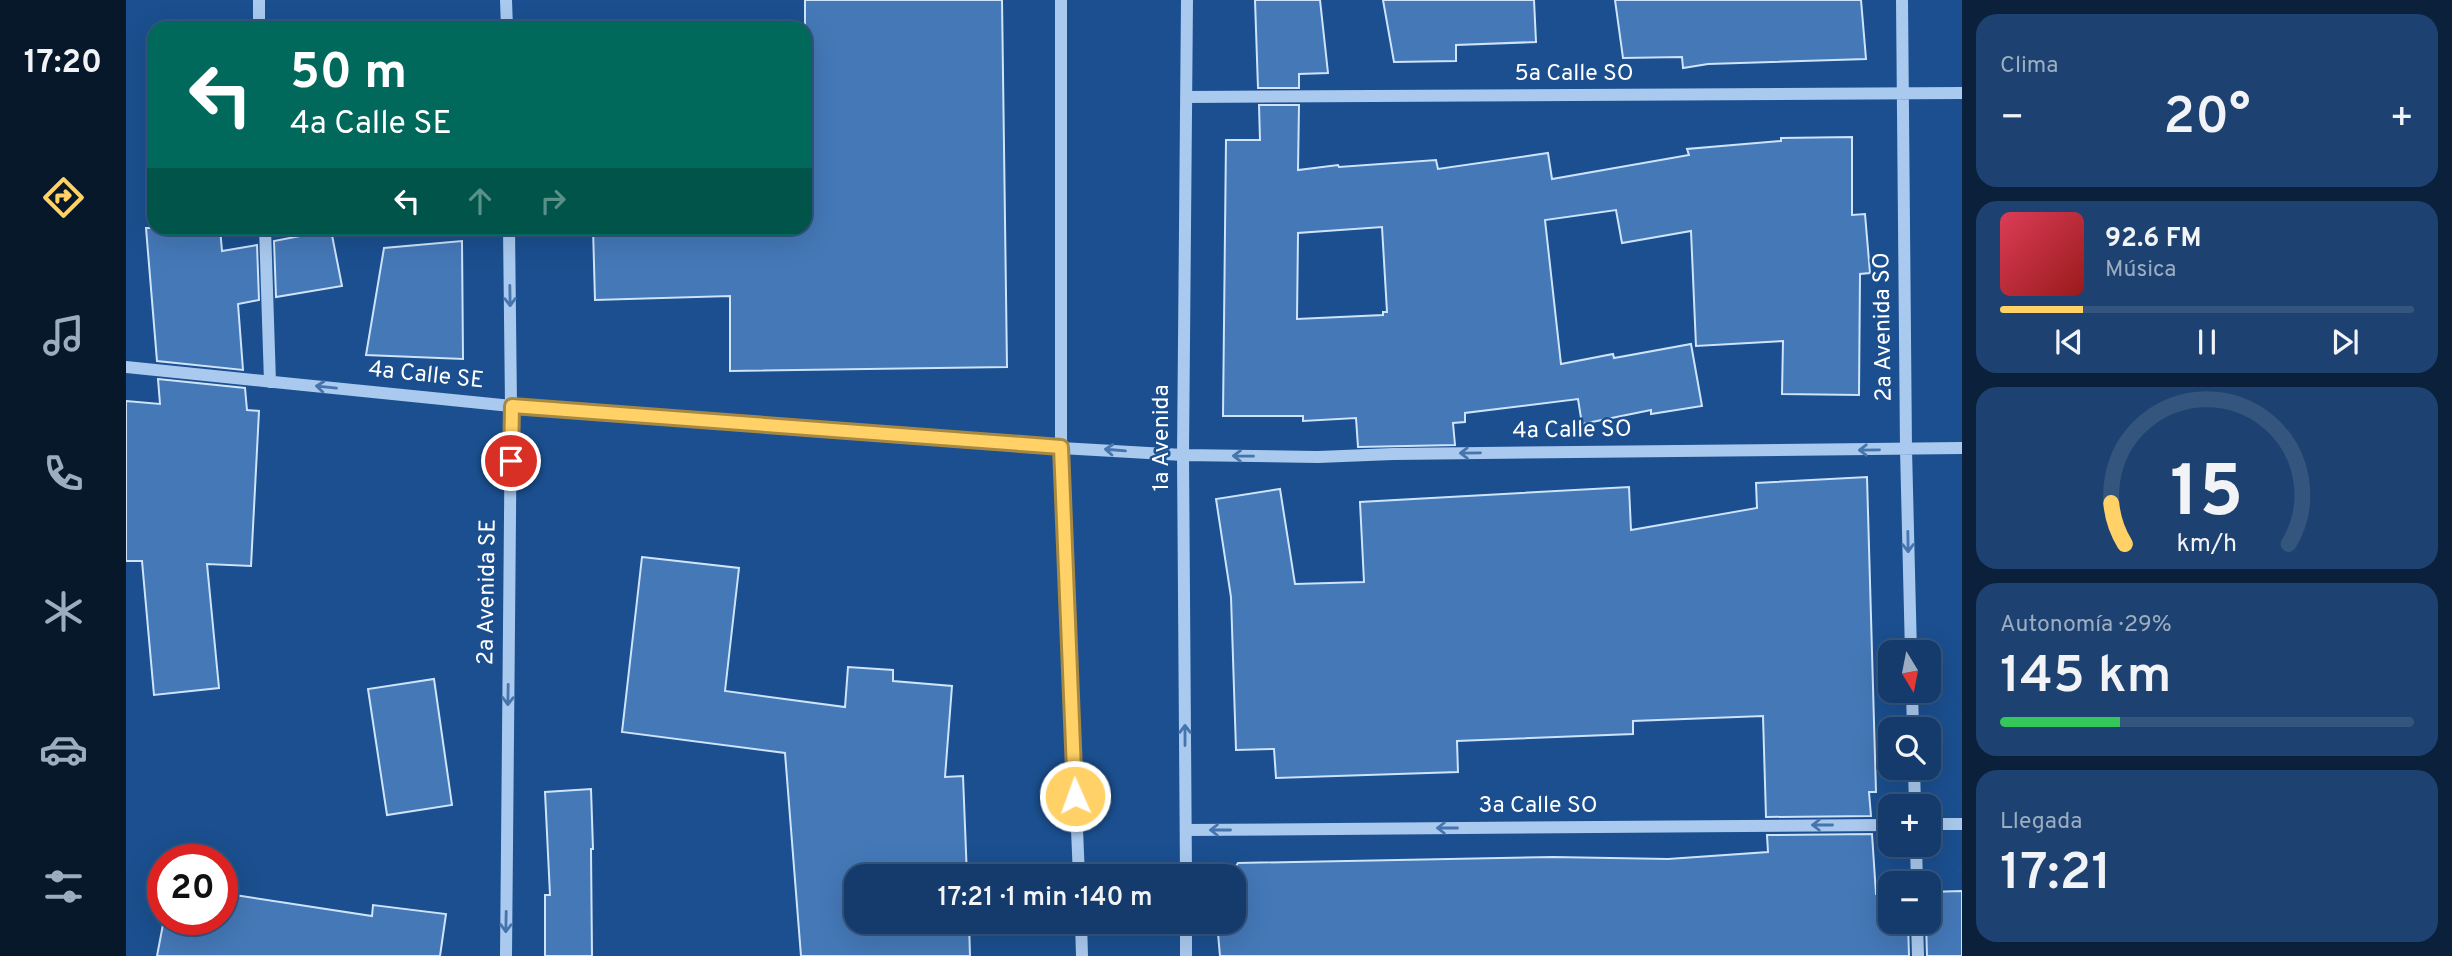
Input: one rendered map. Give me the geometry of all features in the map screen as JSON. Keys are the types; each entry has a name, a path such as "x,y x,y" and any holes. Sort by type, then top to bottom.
{"street":[{"path":"259,0 260,21"},
{"path":"506,0 507,21"},
{"path":"1061,0 1061,447 1078,864"},
{"name":"1a Avenida","path":"1186,864 1183,455 1187,0"},
{"name":"2a Avenida SO","path":"1902,0 1911,640"},
{"name":"5a Calle SO","path":"1186,97 1962,93"},
{"path":"265,235 270,382"},
{"name":"2a Avenida SE","path":"506,956 512,406 509,235"},
{"name":"4a Calle SE","path":"126,367 512,406 1183,455"},
{"name":"4a Calle SO","path":"1183,455 1318,457 1962,448"},
{"path":"1941,824 1962,824"},
{"name":"3a Calle SO","path":"1186,830 1878,825"},
{"path":"1081,934 1082,956"},
{"path":"1186,934 1186,956"},
{"path":"1917,934 1918,956"}],"building":[{"path":"805,0 1002,0 1007,367 730,371 730,296 595,300 593,235 812,235 812,21 805,21"},
{"path":"1255,0 1320,0 1328,73 1299,74 1299,88 1258,88"},
{"path":"1383,0 1534,0 1536,42 1456,45 1456,61 1394,62"},
{"path":"1615,0 1861,0 1866,59 1708,64 1683,68 1682,57 1623,58"},
{"path":"1259,105 1299,105 1298,170 1436,160 1438,169 1548,153 1552,179 1689,155 1687,149 1781,141 1781,138 1852,137 1852,215 1865,214 1870,273 1860,274 1859,395 1782,394 1783,341 1696,346 1691,231 1622,243 1616,210 1545,220 1561,364 1613,354 1614,358 1691,344 1702,406 1651,414 1651,410 1582,424 1578,399 1465,413 1465,422 1453,423 1455,445 1358,447 1356,418 1303,421 1303,416 1223,416 1226,140 1260,140","holes":["1382,227 1387,312 1383,312 1383,315 1297,319 1298,233"]},
{"path":"146,228 147,235 221,235 222,251 257,245 259,300 238,304 243,370 157,361"},
{"path":"305,235 332,235 342,286 276,297 274,241"},
{"path":"462,241 463,359 366,355 384,248"},
{"path":"158,379 245,388 247,410 259,411 251,566 207,564 219,688 154,695 142,561 126,561 126,401 160,404"},
{"path":"1867,477 1876,792 1869,792 1871,816 1766,817 1763,716 1633,721 1633,734 1457,741 1458,772 1276,778 1274,749 1236,750 1231,597 1216,499 1280,489 1295,584 1364,582 1360,502 1629,487 1631,530 1757,508 1756,483"},
{"path":"642,557 739,568 725,691 845,707 848,667 893,670 893,681 952,686 945,777 963,776 966,864 844,864 844,934 969,934 970,956 801,956 785,753 622,732"},
{"path":"434,679 452,805 387,815 368,689"},
{"path":"591,789 592,956 545,956 545,895 550,895 545,792"},
{"path":"1872,834 1878,894 1878,934 1908,934 1909,956 1220,956 1218,934 1246,934 1246,864 1238,863 1553,857 1668,859 1768,852 1767,835"},
{"path":"1962,891 1962,956 1927,956 1926,934 1941,934 1941,892"},
{"path":"238,895 372,916 373,905 446,914 440,956 157,956 161,935 238,935"}],"route":[{"path":"511,461 512,406 1061,447 1075,796"}]}
